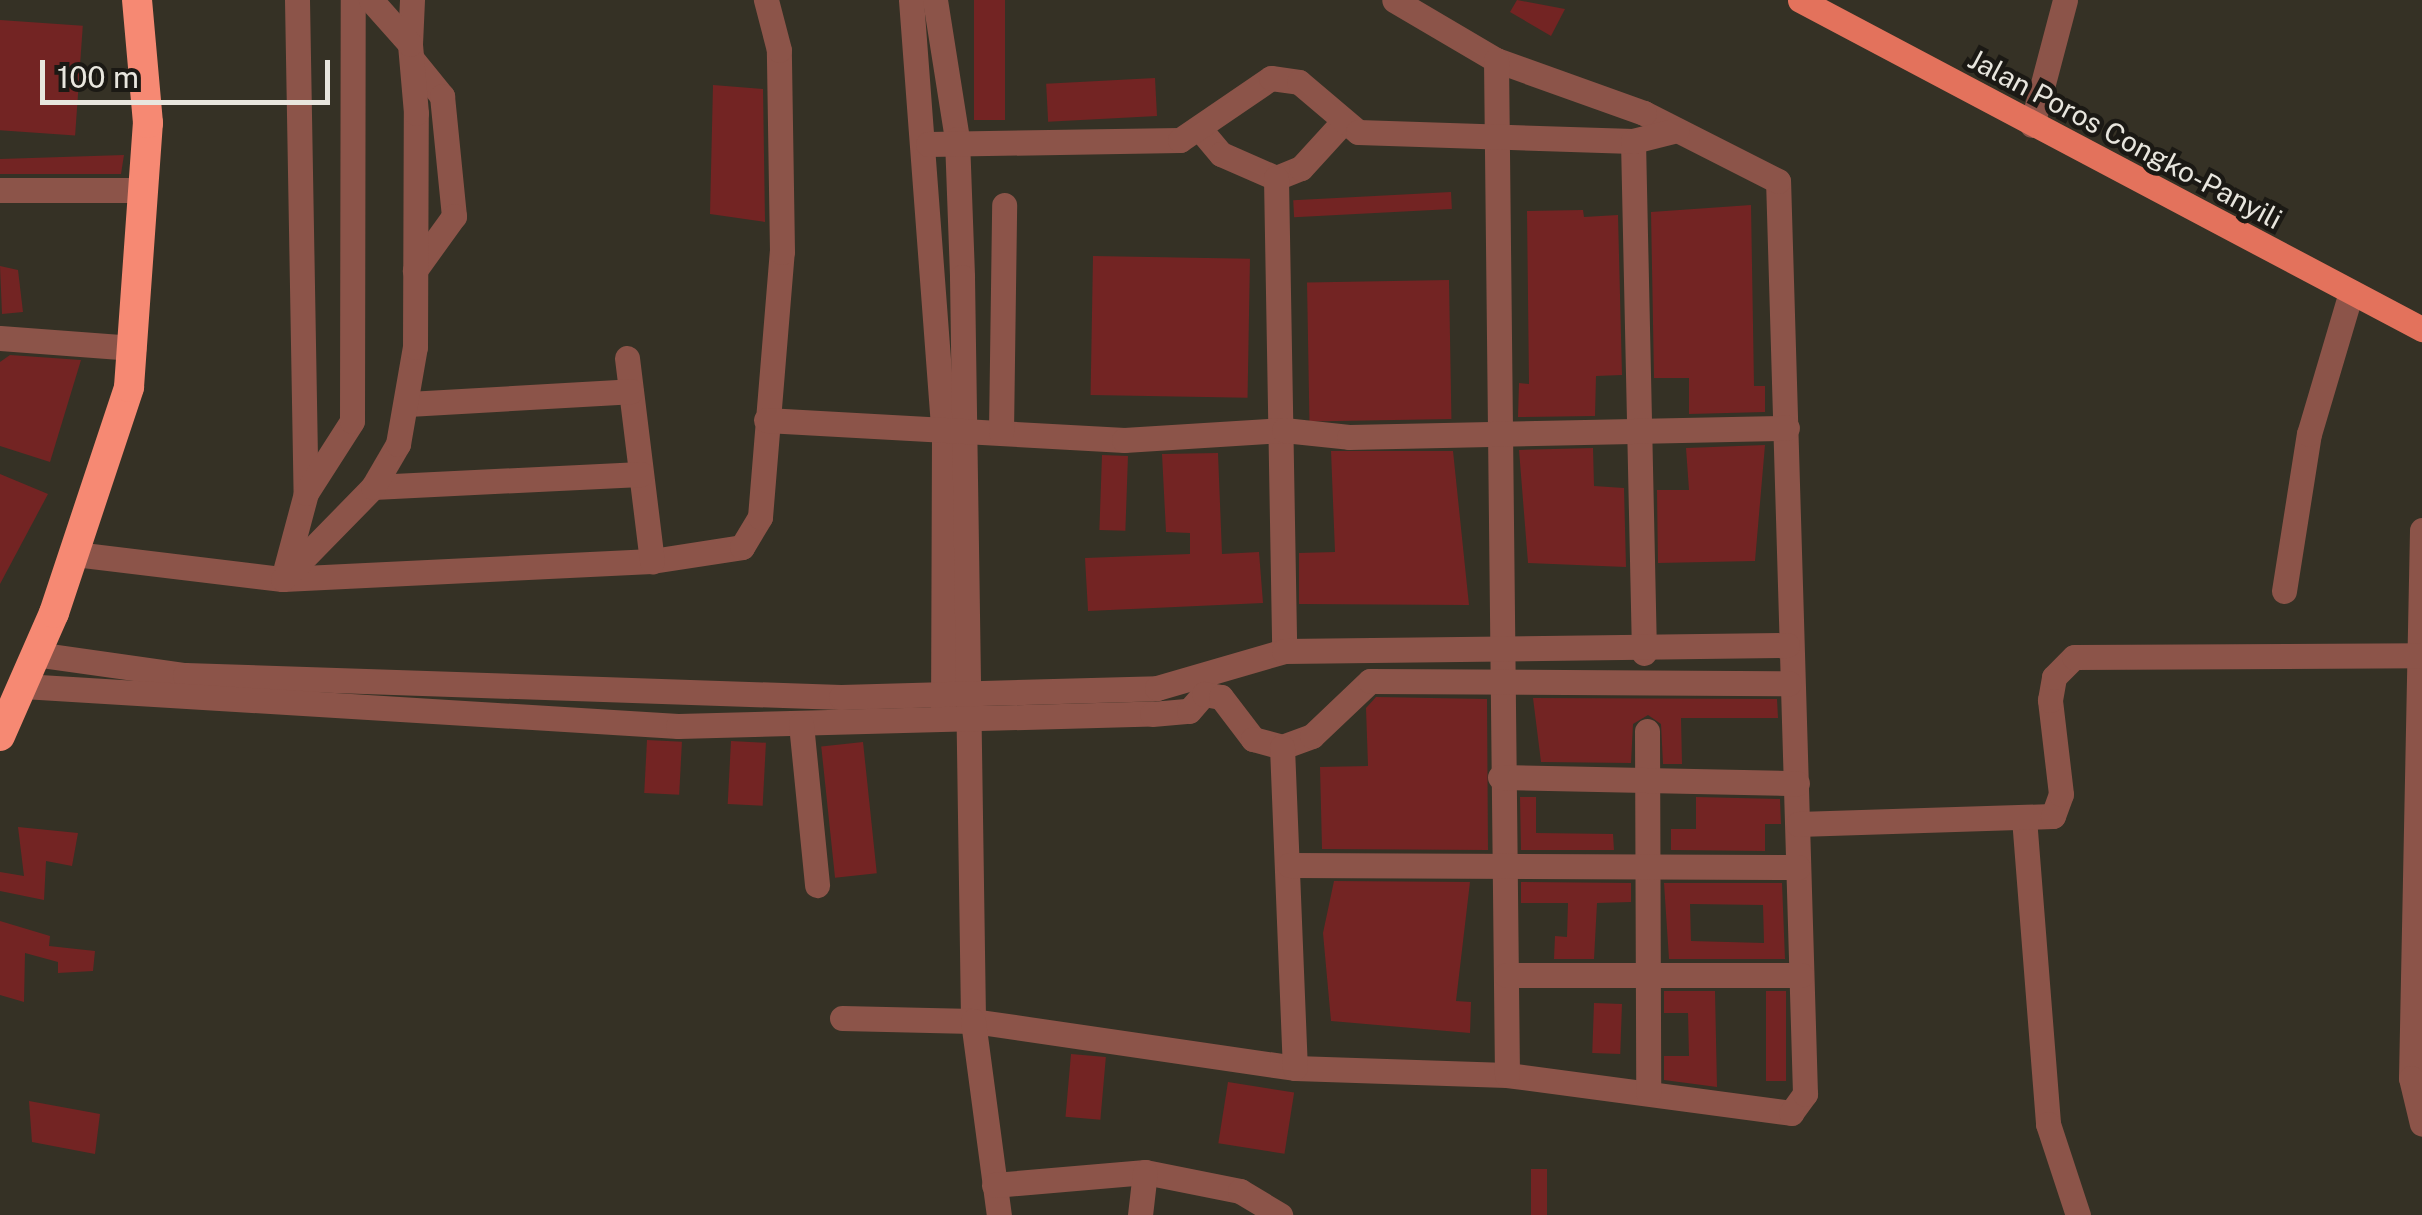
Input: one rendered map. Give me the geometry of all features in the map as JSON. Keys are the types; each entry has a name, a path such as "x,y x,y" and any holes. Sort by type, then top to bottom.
{"highway":[{"path":"0,736 76,554 114,449 134,348 139,190 148,123 137,0"}],"main road":[{"name":"Jalan Poros Congko-Panyili","path":"1800,0 2422,329"}],"street":[{"path":"284,579 306,493 297,0"},
{"path":"306,493 352,421 354,0"},
{"path":"371,0 442,96 454,208 415,270"},
{"path":"284,579 373,487 408,404 415,270 412,0"},
{"path":"76,554 284,579 652,560 742,547 760,518 782,252 779,50 766,0"},
{"path":"910,0 928,144 934,391 955,433"},
{"path":"936,0 957,139 956,704 969,760 973,1022 999,1215"},
{"path":"842,1018 973,1022 1295,1068 1507,1075 1791,1114 1804,1094 1797,783 1787,645 1788,428 1778,181 1677,130 1496,60 1394,0"},
{"path":"2032,124 2065,0"},
{"path":"1496,60 1500,777 1507,1075"},
{"path":"928,144 957,139 1170,141 1199,128 1271,78 1298,82 1358,132 1494,140 1632,141 1677,130"},
{"path":"1199,128 1221,154 1276,178 1301,168 1343,122"},
{"path":"1632,141 1644,432 1644,653"},
{"path":"1276,178 1284,430 1284,652"},
{"path":"0,190 139,190"},
{"path":"1001,432 1004,205"},
{"path":"2284,591 2309,434 2351,292"},
{"path":"0,338 134,348"},
{"path":"626,358 652,560"},
{"path":"408,404 630,390"},
{"path":"766,420 1124,440 1284,430 1497,434 1788,428"},
{"path":"373,487 641,474"},
{"path":"2422,530 2418,655 2420,863 2411,1078 2422,1124"},
{"path":"23,686 523,720 801,724 956,704 1157,688 1236,658 1284,652 1644,653 1787,645"},
{"path":"1322,652 1341,704"},
{"path":"35,654 185,675 1189,712 1204,694 1221,697 1242,730 1282,747 1312,736 1341,704 1370,681 1789,683"},
{"path":"1798,824 2024,818 2060,807 2050,700 2054,676 2074,657 2418,655"},
{"path":"1221,697 1236,658"},
{"path":"523,689 523,720"},
{"path":"801,724 817,886"},
{"path":"1648,731 1648,1093"},
{"path":"1282,747 1295,1068"},
{"path":"1500,777 1797,783"},
{"path":"2024,818 2048,1124 2078,1215"},
{"path":"1289,865 1504,872 1648,865 1798,867"},
{"path":"1506,974 1801,975"},
{"path":"994,1185 1145,1172 1240,1190 1280,1215"},
{"path":"1140,1215 1145,1172"}],"building":[{"path":"974,0 1005,0 1005,120 974,120"},
{"path":"1517,0 1565,9 1551,36 1510,12"},
{"path":"0,20 83,26 75,136 0,130"},
{"path":"1155,78 1157,116 1048,122 1046,84"},
{"path":"713,85 763,89 765,222 710,214"},
{"path":"124,155 121,174 0,174 0,159"},
{"path":"1451,192 1452,209 1294,217 1293,200"},
{"path":"1751,205 1754,386 1765,386 1765,412 1689,414 1689,378 1654,378 1651,212"},
{"path":"1583,210 1584,217 1618,215 1622,375 1596,376 1595,416 1518,417 1519,383 1529,384 1527,211"},
{"path":"1093,256 1250,259 1248,398 1091,395"},
{"path":"0,266 18,270 23,312 2,314"},
{"path":"1449,280 1451,419 1309,421 1307,282"},
{"path":"10,355 81,360 50,462 0,446 0,362"},
{"path":"1765,445 1755,561 1658,563 1657,490 1689,490 1686,448"},
{"path":"1593,448 1594,486 1624,488 1626,567 1528,563 1519,450"},
{"path":"1331,451 1453,451 1469,605 1299,604 1299,553 1335,552"},
{"path":"1218,453 1222,554 1259,552 1263,603 1088,611 1085,558 1190,554 1190,533 1166,532 1162,454"},
{"path":"1102,455 1128,456 1125,531 1099,530"},
{"path":"0,474 48,494 0,584"},
{"path":"1376,697 1487,699 1488,850 1322,849 1320,767 1368,766 1366,708"},
{"path":"1533,698 1777,699 1778,718 1681,718 1682,764 1663,764 1661,724 1648,715 1633,724 1631,763 1541,762"},
{"path":"647,740 682,742 679,795 644,793"},
{"path":"731,741 766,743 763,806 728,804"},
{"path":"863,742 877,873 835,878 821,746"},
{"path":"1520,797 1536,797 1536,833 1613,834 1614,850 1521,850"},
{"path":"1696,797 1780,799 1781,824 1765,824 1765,851 1671,850 1671,829 1696,829"},
{"path":"18,827 78,833 72,866 46,861 44,900 0,891 0,872 24,876"},
{"path":"1334,881 1470,882 1456,1001 1471,1002 1470,1033 1331,1021 1323,933"},
{"path":"1521,882 1631,883 1631,902 1597,903 1594,959 1554,959 1555,936 1567,937 1568,903 1521,903"},
{"path":"1664,883 1782,883 1785,959 1669,959","holes":["1690,904 1763,905 1764,943 1691,941"]},
{"path":"0,921 50,936 49,946 95,951 93,971 58,973 58,962 25,953 24,1002 0,995"},
{"path":"1664,991 1715,991 1717,1087 1664,1080 1664,1056 1689,1056 1688,1013 1664,1013"},
{"path":"1766,991 1786,991 1786,1081 1766,1081"},
{"path":"1594,1003 1622,1004 1620,1054 1592,1053"},
{"path":"1071,1054 1106,1057 1100,1120 1066,1117"},
{"path":"1228,1082 1294,1092 1284,1154 1218,1143"},
{"path":"29,1101 100,1114 95,1154 32,1142"},
{"path":"1531,1169 1547,1169 1547,1215 1531,1215"}]}
